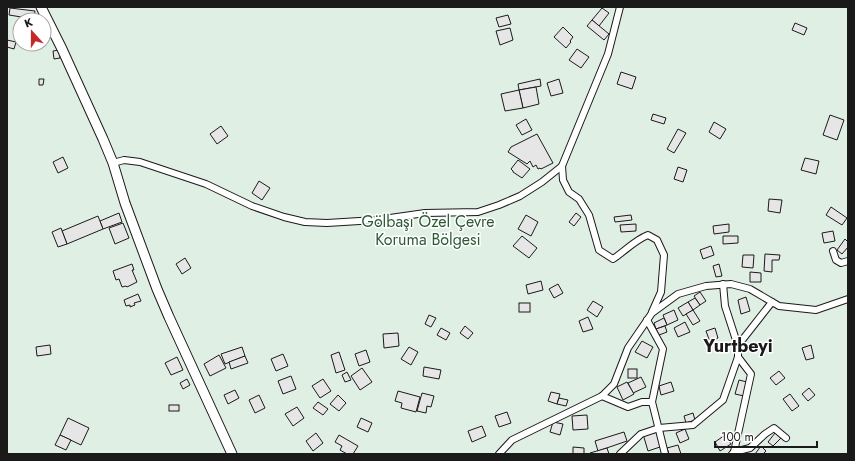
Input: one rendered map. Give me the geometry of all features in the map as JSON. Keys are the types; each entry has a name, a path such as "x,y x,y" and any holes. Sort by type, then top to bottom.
{"street":[{"path":"41,7 62,49 113,163 125,203 169,317 232,454"},
{"path":"620,7 608,54 562,166 563,180 569,192 579,199 589,215 599,250 613,259 639,238 648,235 657,240 664,255 662,292 652,314"},
{"path":"113,163 124,160 140,162 206,184 252,206 284,217 306,222 327,223 376,220 425,213 478,212 520,196 542,182 562,166"},
{"path":"833,251 836,260 841,264 848,261"},
{"path":"620,454 640,434 659,428 693,425 723,400 738,357 738,343 725,306 723,284"},
{"path":"499,454 512,440 602,396 614,384 628,348 647,320 652,314 678,294 706,286 731,284 750,289 779,306 816,310 848,299"},
{"path":"738,343 743,339 772,302"},
{"path":"647,320 663,349 652,402 665,454"},
{"path":"738,357 751,374 733,453 750,448 774,428 786,438"},
{"path":"602,396 628,407 642,402 652,402"}],"green space":[{"name":"Gölbaşı Özel Çevre Koruma Bölgesi","path":"7,7 848,7 848,454 7,454"}],"building":[{"path":"10,8 35,11 12,12 12,15 9,15"},
{"path":"602,8 609,13 599,26 592,20"},
{"path":"508,15 511,24 499,27 496,18"},
{"path":"592,20 609,34 604,40 587,26"},
{"path":"795,23 807,28 804,35 792,30"},
{"path":"563,27 573,37 566,48 554,37"},
{"path":"510,28 513,40 500,45 496,31"},
{"path":"7,40 12,41 12,48 7,47"},
{"path":"577,49 589,57 581,68 569,60"},
{"path":"59,50 60,58 54,59 53,51"},
{"path":"621,72 636,77 632,89 617,84"},
{"path":"39,79 44,79 43,85 39,85"},
{"path":"540,79 541,86 519,90 518,84"},
{"path":"559,79 563,93 551,96 547,83"},
{"path":"536,87 539,104 523,108 519,90"},
{"path":"519,90 523,108 505,111 501,94"},
{"path":"653,114 666,118 664,124 651,120"},
{"path":"830,115 844,120 837,140 823,135"},
{"path":"526,119 532,130 522,135 516,125"},
{"path":"714,122 726,129 720,139 709,132"},
{"path":"221,126 228,136 217,144 210,134"},
{"path":"678,129 686,133 674,153 667,149"},
{"path":"537,134 553,163 541,169 538,169 536,165 533,167 530,161 527,164 508,152 511,147"},
{"path":"63,157 68,168 58,173 53,162"},
{"path":"805,158 819,161 816,174 801,170"},
{"path":"518,160 530,169 522,178 511,169"},
{"path":"678,167 687,170 683,182 674,179"},
{"path":"259,181 270,188 262,200 252,193"},
{"path":"769,199 782,200 780,213 768,211"},
{"path":"831,207 847,218 842,225 826,215"},
{"path":"119,213 122,222 103,229 100,221"},
{"path":"576,213 581,217 574,226 569,222"},
{"path":"526,215 538,222 531,236 518,229"},
{"path":"631,215 632,220 615,222 614,217"},
{"path":"98,216 103,229 67,244 62,231"},
{"path":"123,223 129,238 115,244 109,228"},
{"path":"636,224 636,231 621,232 620,225"},
{"path":"729,224 729,232 714,234 713,226"},
{"path":"61,228 67,244 58,247 52,232"},
{"path":"833,231 835,241 824,243 822,233"},
{"path":"522,236 537,248 529,258 513,246"},
{"path":"723,236 738,236 738,243 723,244"},
{"path":"845,239 848,242 848,247 842,254 837,250"},
{"path":"711,246 714,255 703,259 700,250"},
{"path":"765,254 780,255 779,260 772,260 772,272 764,271"},
{"path":"743,255 754,255 753,268 742,267"},
{"path":"185,258 191,268 182,274 176,264"},
{"path":"132,264 134,270 132,270 137,282 127,287 122,287 119,279 116,280 113,271"},
{"path":"719,264 722,276 716,277 713,266"},
{"path":"750,272 761,273 761,282 750,282"},
{"path":"541,281 543,290 528,294 526,285"},
{"path":"558,284 563,293 554,298 549,289"},
{"path":"700,292 706,301 700,305 694,296"},
{"path":"138,294 141,301 134,303 135,305 130,307 130,305 126,306 124,300"},
{"path":"746,297 750,311 741,314 738,300"},
{"path":"695,298 700,305 693,310 688,302"},
{"path":"593,301 603,307 597,317 587,310"},
{"path":"688,302 693,310 683,316 678,308"},
{"path":"519,303 530,303 530,312 519,312"},
{"path":"674,310 678,320 667,325 663,315"},
{"path":"693,310 700,321 693,325 686,314"},
{"path":"429,315 436,318 431,327 425,324"},
{"path":"588,317 593,329 583,332 579,321"},
{"path":"664,318 667,325 656,329 654,323"},
{"path":"685,322 690,332 678,337 674,328"},
{"path":"465,326 473,333 468,339 460,333"},
{"path":"665,326 667,332 659,335 656,329"},
{"path":"441,328 450,333 446,340 437,335"},
{"path":"715,328 718,338 710,342 706,331"},
{"path":"398,333 399,346 384,348 383,334"},
{"path":"642,341 653,347 647,358 635,352"},
{"path":"50,345 51,354 37,356 36,347"},
{"path":"811,345 814,358 806,360 802,348"},
{"path":"242,347 245,356 225,364 221,354"},
{"path":"409,347 418,352 411,365 401,359"},
{"path":"366,350 370,362 359,366 355,354"},
{"path":"339,352 345,370 336,373 331,355"},
{"path":"283,354 288,366 276,371 271,359"},
{"path":"219,355 226,368 210,376 204,364"},
{"path":"245,356 248,363 231,369 229,362"},
{"path":"177,357 183,370 171,375 165,363"},
{"path":"424,367 441,370 439,379 423,376"},
{"path":"362,368 372,382 360,390 351,376"},
{"path":"628,369 637,369 637,378 628,378"},
{"path":"779,371 785,378 776,385 770,378"},
{"path":"347,372 351,380 345,382 342,375"},
{"path":"291,376 296,389 283,394 278,381"},
{"path":"641,377 646,387 633,393 628,383"},
{"path":"187,379 190,385 183,389 180,383"},
{"path":"323,379 331,391 320,398 312,386"},
{"path":"739,380 747,382 744,396 735,394"},
{"path":"627,382 634,394 623,400 617,387"},
{"path":"671,382 674,391 661,395 659,386"},
{"path":"809,388 815,395 808,401 802,394"},
{"path":"235,390 239,398 228,404 224,395"},
{"path":"398,391 420,397 416,412 401,408 402,403 395,401"},
{"path":"551,392 560,394 557,404 548,401"},
{"path":"422,393 434,396 431,407 427,406 426,413 417,411"},
{"path":"790,394 799,406 792,411 783,399"},
{"path":"259,395 265,408 255,413 249,400"},
{"path":"338,395 346,403 339,411 330,404"},
{"path":"559,398 568,400 566,406 557,404"},
{"path":"318,402 328,409 323,415 313,408"},
{"path":"169,405 179,405 179,411 169,411"},
{"path":"297,407 304,418 293,426 285,414"},
{"path":"507,412 511,423 499,427 495,416"},
{"path":"693,413 695,420 686,423 684,416"},
{"path":"587,415 588,429 573,430 572,416"},
{"path":"68,418 89,428 81,445 60,435"},
{"path":"361,418 372,423 368,432 357,427"},
{"path":"553,422 563,424 560,435 550,432"},
{"path":"482,426 486,436 472,442 468,431"},
{"path":"685,429 689,439 680,443 676,433"},
{"path":"658,430 663,446 648,451 643,434"},
{"path":"624,432 627,441 598,451 595,441"},
{"path":"316,433 323,443 313,451 306,441"},
{"path":"775,433 781,438 773,446 768,442"},
{"path":"60,435 71,440 66,450 55,445"},
{"path":"339,435 358,446 353,454 347,454 340,450 342,446 335,442"},
{"path":"725,435 731,444 720,451 715,442"},
{"path":"678,445 681,454 669,454 667,448"},
{"path":"761,446 766,451 763,454 755,454"},
{"path":"573,447 584,448 584,454 573,454"},
{"path":"607,448 609,454 590,454 590,453"}],"district":[{"name":"Yurtbeyi","path":"738,346"}]}
